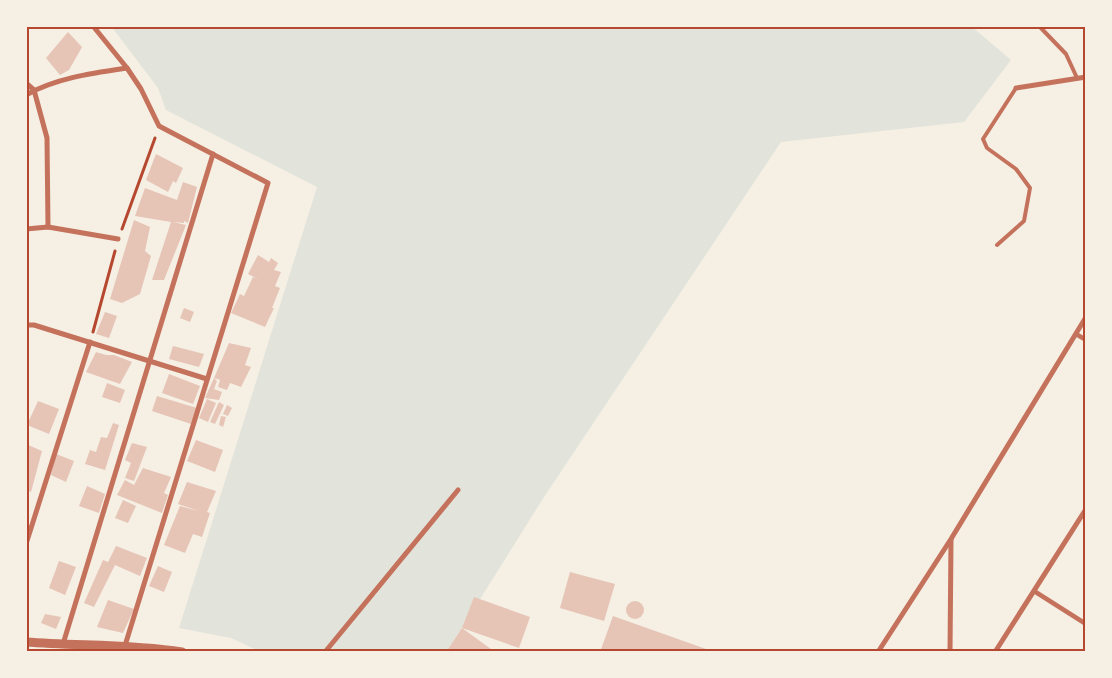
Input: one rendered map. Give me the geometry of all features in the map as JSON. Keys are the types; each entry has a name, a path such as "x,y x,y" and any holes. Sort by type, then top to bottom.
{"street":[{"path":"93,26 127,68 141,89 159,126 268,183 124,649"},
{"path":"26,95 34,90 81,75 127,68"},
{"path":"1016,88 1086,77"},
{"path":"26,83 34,90 47,138 48,227"},
{"path":"63,645 213,154"},
{"path":"26,229 48,227 118,240"},
{"path":"878,652 951,539 1086,317"},
{"path":"26,325 34,325 207,379"},
{"path":"1076,334 1086,340"},
{"path":"26,544 90,342"},
{"path":"325,652 458,490"},
{"path":"995,652 1086,509"},
{"path":"950,652 951,539"},
{"path":"1034,591 1086,624"},
{"path":"27,644 182,652"}],"lane":[{"path":"1039,26 1066,54 1077,78"},
{"path":"997,244 1024,221 1030,188 1016,169 987,148 983,139 1016,88"}],"shaded area":[{"path":"111,26 971,26 1011,60 964,122 781,142 544,497 446,652 261,652 231,638 179,628 317,187 166,110 158,88"}],"building":[{"path":"68,32 82,47 69,70 60,75 46,58"},
{"path":"156,154 183,168 176,183 173,181 168,192 146,180"},
{"path":"183,182 197,187 188,223 184,221 184,223 173,222 186,225 164,280 152,280 171,222 135,216 145,188 177,200"},
{"path":"134,220 150,227 145,251 151,256 140,294 122,303 110,299"},
{"path":"258,255 269,262 271,258 278,263 274,270 281,272 275,286 280,288 272,308 274,308 265,327 231,313 240,294 244,296 253,277 258,279 248,274"},
{"path":"184,308 194,312 190,322 180,318"},
{"path":"105,312 117,316 109,338 96,334"},
{"path":"229,343 251,348 245,365 251,367 241,387 230,383 227,390 218,387 220,380 214,378"},
{"path":"173,346 204,354 199,367 169,359"},
{"path":"96,352 114,355 132,362 120,384 86,372"},
{"path":"169,374 200,386 193,404 162,393"},
{"path":"214,378 217,381 214,389 222,392 219,400 205,398"},
{"path":"107,383 125,390 120,403 102,397"},
{"path":"157,396 197,408 191,424 152,411"},
{"path":"207,399 216,403 208,422 199,418"},
{"path":"38,401 59,409 49,434 27,425"},
{"path":"219,402 224,405 215,424 210,422"},
{"path":"227,405 232,408 228,416 223,414"},
{"path":"221,416 226,417 223,427 219,425"},
{"path":"113,423 119,425 105,470 85,464 90,450 96,452 101,437 107,438"},
{"path":"196,440 223,450 215,472 187,461"},
{"path":"132,443 147,447 134,481 125,478 131,463 125,460"},
{"path":"26,444 42,451 31,492 26,490"},
{"path":"56,454 74,461 66,482 51,475"},
{"path":"143,468 171,477 164,493 168,495 162,513 117,495 125,480 134,485"},
{"path":"187,482 216,491 207,512 210,513 202,537 193,534 185,553 164,545 180,506 199,511 178,504"},
{"path":"87,486 105,494 99,513 79,506"},
{"path":"123,500 136,506 128,523 115,518"},
{"path":"116,546 147,558 140,576 115,565 94,607 84,603 103,560 108,562"},
{"path":"59,561 76,567 65,595 49,588"},
{"path":"158,566 172,572 164,592 149,586"},
{"path":"570,572 615,584 604,621 560,608"},
{"path":"474,597 530,617 519,648 462,628"},
{"path":"108,600 134,609 123,633 97,627"},
{"path":"635,601 641,604 644,610 641,616 635,619 629,616 626,610 629,604"},
{"path":"45,614 61,617 56,629 41,623"},
{"path":"613,616 706,649 705,652 600,652"},
{"path":"462,628 495,652 446,652"}]}
